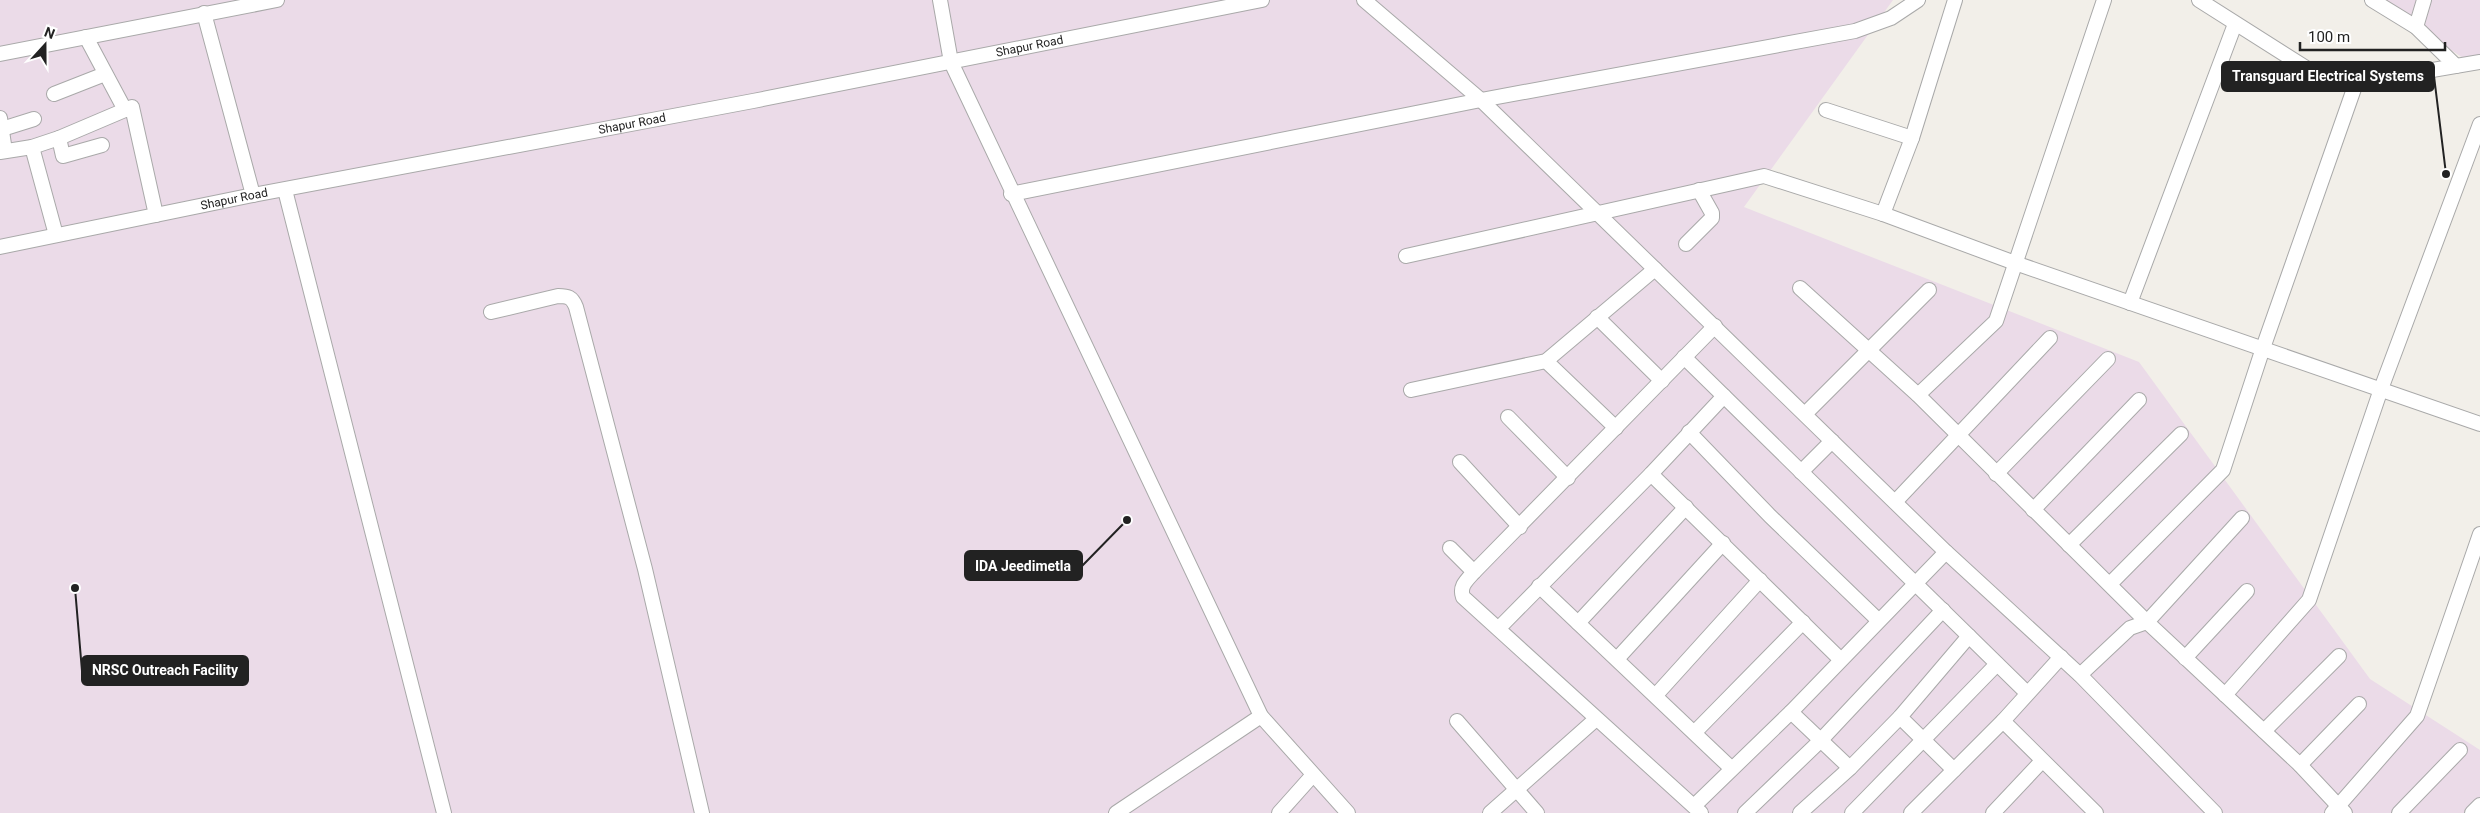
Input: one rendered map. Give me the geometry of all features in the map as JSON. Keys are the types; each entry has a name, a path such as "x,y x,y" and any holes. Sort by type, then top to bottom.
{"street":[{"path":"0,54 277,0"},
{"path":"940,0 951,62 1011,194 1261,716 1312,776 1348,813"},
{"name":"Shapur Road","path":"0,247 253,195 951,62 1262,0"},
{"path":"1364,0 1481,100 1946,552 2080,675 2215,813"},
{"path":"1011,194 1481,100 1855,31 1891,18 1918,0"},
{"path":"1883,214 1912,138 1955,0"},
{"path":"1918,395 1996,321 2104,0"},
{"path":"2199,0 2314,73 2356,83 2480,62"},
{"path":"2416,27 2424,0"},
{"path":"2373,1 2416,27 2456,66"},
{"path":"204,13 253,195"},
{"path":"2130,302 2235,24"},
{"path":"86,37 125,110"},
{"path":"54,94 105,74"},
{"path":"2110,584 2223,470 2263,348 2356,83"},
{"path":"34,120 1,124 3,152 32,147 59,138 132,107 156,214"},
{"path":"1826,110 1912,138"},
{"path":"2225,694 2309,600 2381,389 2480,124"},
{"path":"59,138 63,156 102,145"},
{"path":"32,147 56,235"},
{"path":"1406,256 1764,176 1883,214 2015,263 2480,424"},
{"path":"285,190 444,813"},
{"path":"1686,244 1712,218 1712,213 1699,190"},
{"path":"1411,390 1546,361 1655,269"},
{"path":"1800,288 1918,395 2147,622 2300,765 2338,811 2417,716 2480,534"},
{"path":"1805,414 1930,290"},
{"path":"490,312 558,296 566,296 573,299 645,568 702,813"},
{"path":"1598,317 1662,381"},
{"path":"1714,326 1568,478 1474,572 1463,585 1464,597 1596,719 1698,809 1730,768 1791,712 1840,658 1946,552"},
{"path":"1895,502 1957,434 2050,338"},
{"path":"1684,357 2027,693"},
{"path":"1996,474 2108,359"},
{"path":"1546,361 1616,428"},
{"path":"1499,628 1651,474 1724,396"},
{"path":"2034,510 2139,400"},
{"path":"1508,418 1568,478"},
{"path":"1689,432 1770,516 1878,620"},
{"path":"2069,545 2181,434"},
{"path":"1801,472 1832,441"},
{"path":"1460,462 1520,527"},
{"path":"1651,474 1840,658"},
{"path":"1578,622 1686,507"},
{"path":"2080,675 2130,628 2147,622 2242,518"},
{"path":"1617,658 1723,543"},
{"path":"1450,548 1474,572"},
{"path":"1656,695 1760,580"},
{"path":"1539,586 1695,732 1730,768"},
{"path":"2185,658 2247,592"},
{"path":"1745,813 1820,741 1943,610"},
{"path":"1695,732 1803,622"},
{"path":"1800,813 1850,768 1900,717 1969,636"},
{"path":"2264,731 2339,656"},
{"path":"1911,813 2003,722 2061,657"},
{"path":"1852,813 1997,664"},
{"path":"2300,765 2359,704"},
{"path":"1791,712 1850,768"},
{"path":"1116,813 1261,716"},
{"path":"1900,717 1954,770"},
{"path":"1490,813 1596,719"},
{"path":"1457,721 1536,813"},
{"path":"2003,722 2093,812"},
{"path":"2399,813 2460,750"},
{"path":"1993,813 2042,761"},
{"path":"1279,813 1312,776"},
{"path":"2472,813 2480,805"}],"shaded area":[{"path":"0,0 1893,0 1744,207 2139,362 2370,679 2480,750 2480,813 0,813"},
{"path":"2374,0 2480,0 2480,69 2416,27"}],"place":[{"name":"Transguard Electrical Systems","path":"2446,174"},
{"name":"IDA Jeedimetla","path":"1127,520"},
{"name":"NRSC Outreach Facility","path":"75,588"}]}
